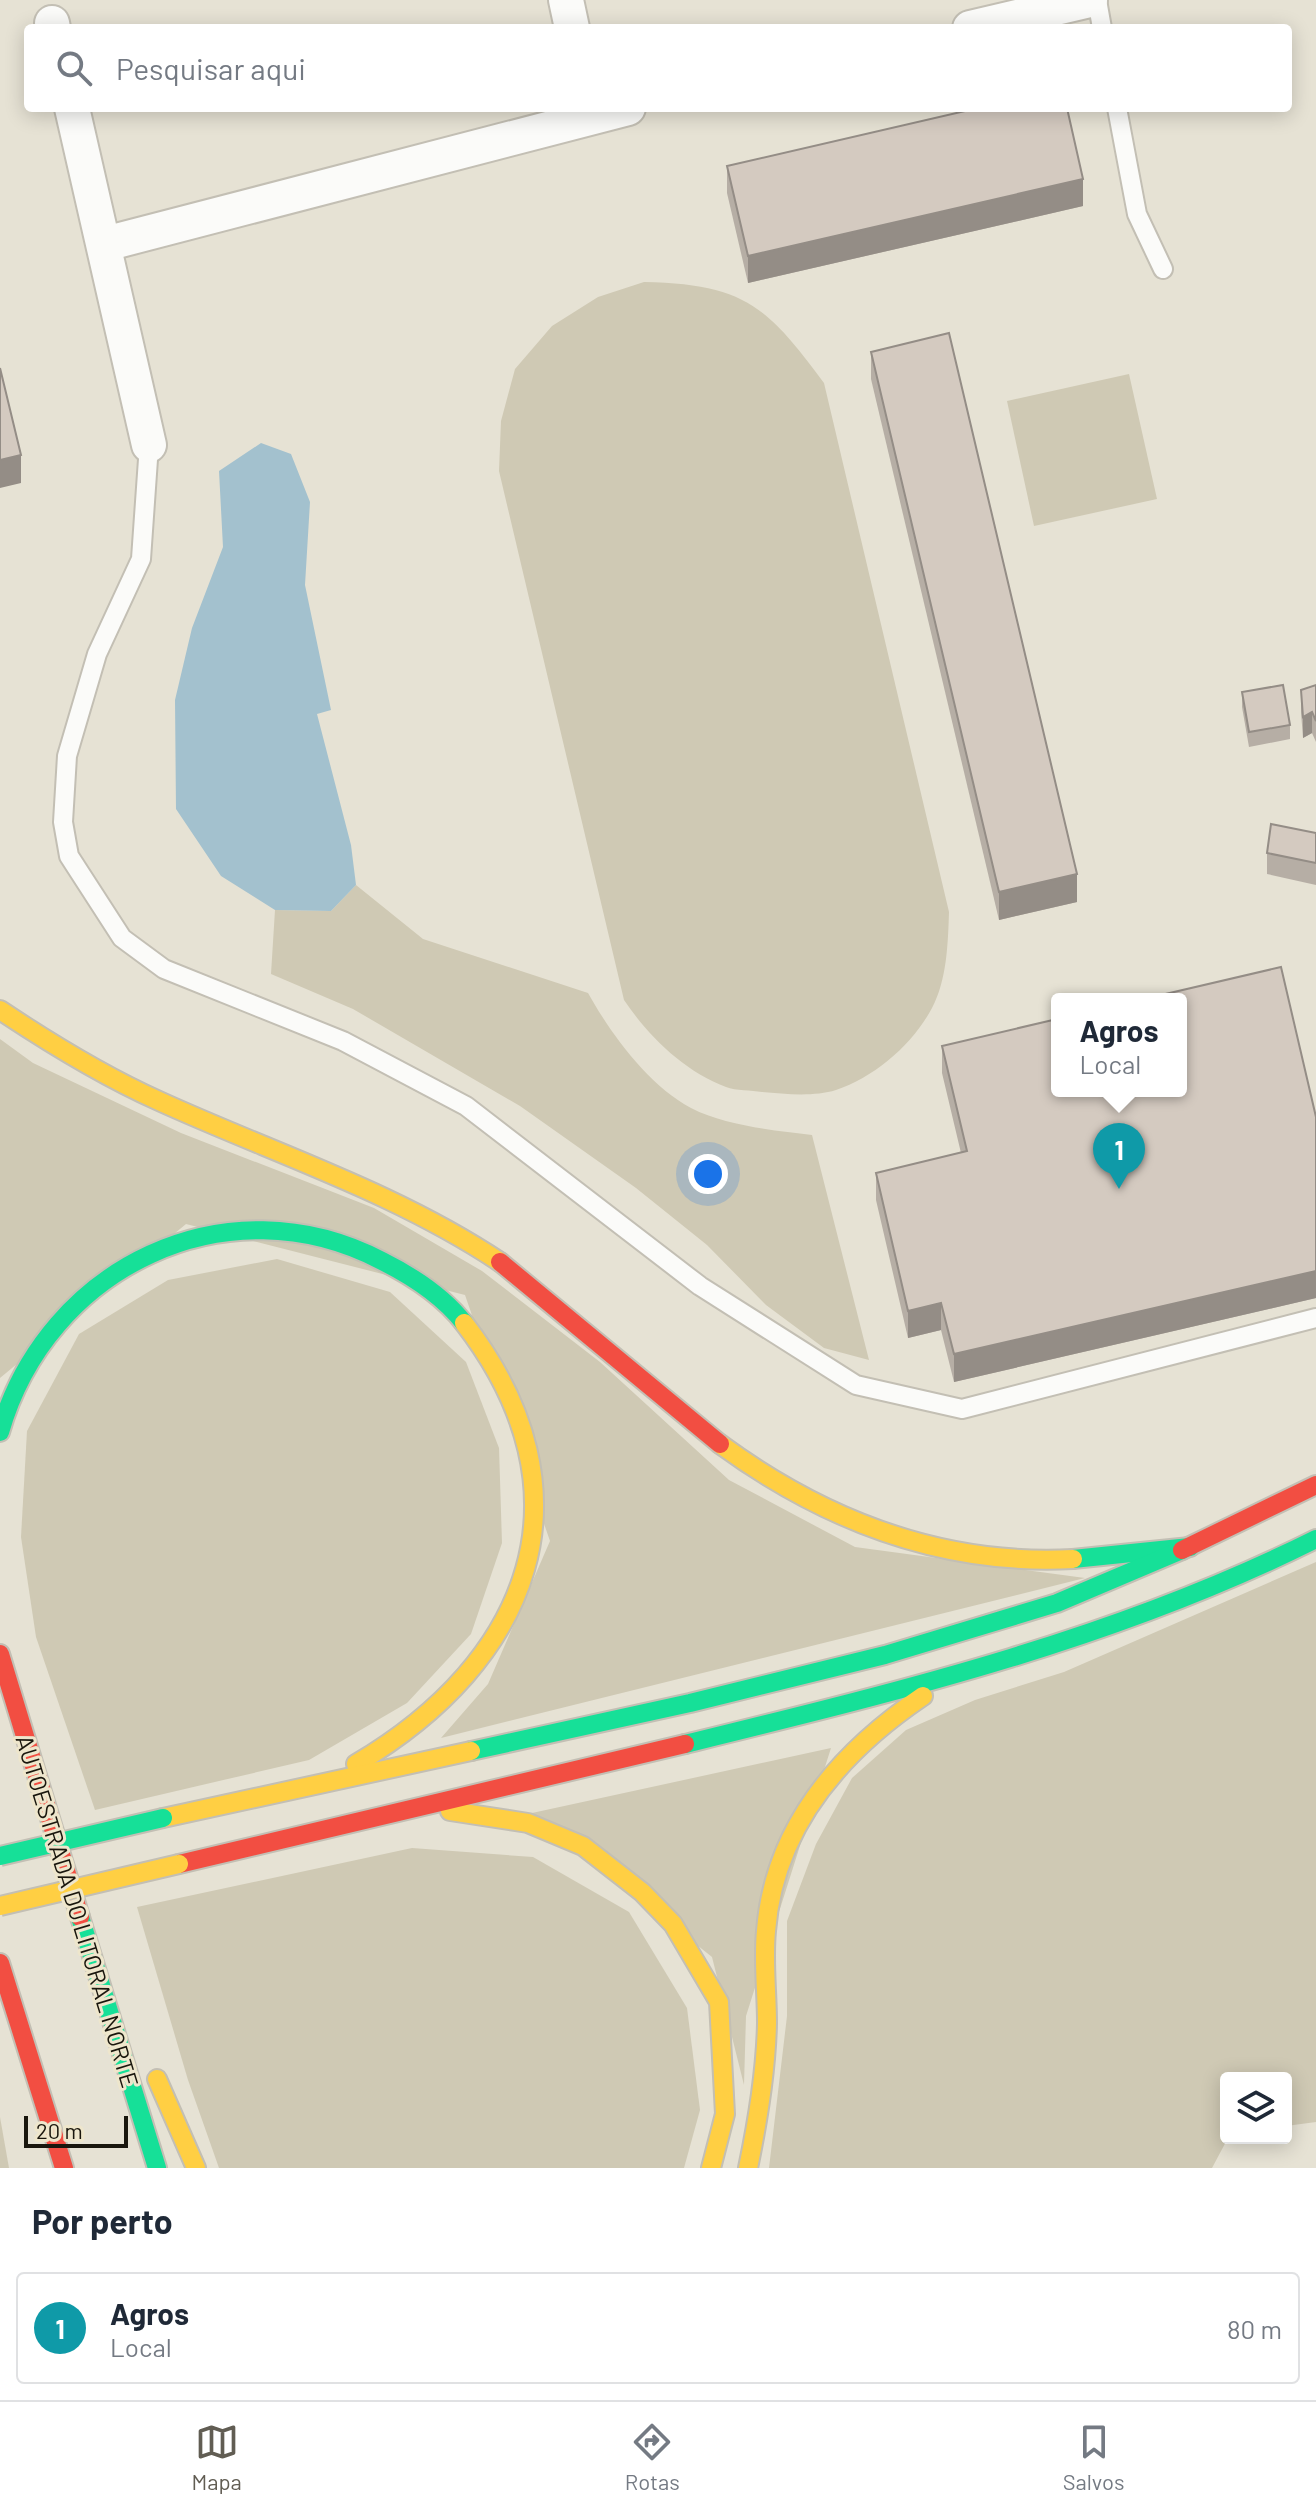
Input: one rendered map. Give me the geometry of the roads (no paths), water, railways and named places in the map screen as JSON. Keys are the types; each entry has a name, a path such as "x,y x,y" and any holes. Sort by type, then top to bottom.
{"highway":[{"path":"0,1010 31,1033 124,1086 432,1220 518,1273 727,1450 777,1485 857,1527 900,1542 1003,1560 1112,1558 1190,1547"},
{"path":"0,1432 23,1373 52,1327 83,1296 123,1267 217,1231 274,1229 333,1238 381,1256 422,1280 467,1321 501,1370 522,1419 532,1472 532,1532 516,1596 488,1649 435,1711 384,1747 315,1783"},
{"path":"0,1856 315,1783 690,1703 885,1655 1045,1607 1190,1547 1316,1485"},
{"path":"0,1906 403,1812 970,1671 1148,1614 1247,1573 1316,1539"},
{"name":"AUTOESTRADA DO LITORAL NORTE","path":"0,1654 157,2168"},
{"path":"748,2168 761,2110 767,2027 767,1921 782,1853 804,1810 831,1771 857,1743 889,1717 970,1671"},
{"path":"403,1812 453,1811 493,1815 557,1834 608,1863 673,1924 719,2002 725,2114 711,2168"},
{"path":"63,1864 126,1998"},
{"path":"0,1963 64,2168"},
{"path":"23,2041 35,2136"},
{"path":"153,2066 178,2133 196,2168"}],"street":[{"path":"566,0 571,24"},
{"path":"987,24 1090,0"},
{"path":"73,112 149,445"},
{"path":"105,244 591,112"}],"lane":[{"path":"1097,0 1101,24"},
{"path":"1118,112 1137,214 1163,269"},
{"path":"149,445 141,559 97,654 67,756 63,822 69,856 122,938 164,969 343,1041 466,1106 700,1286 856,1385 962,1409 1316,1318"}],"water":[{"path":"261,443 291,454 310,502 305,585 331,710 317,714 351,845 356,885 331,911 275,910 221,876 176,809 175,700 192,628 223,547 219,471"}],"place":[{"name":"Agros","path":"1119,1189"}]}
